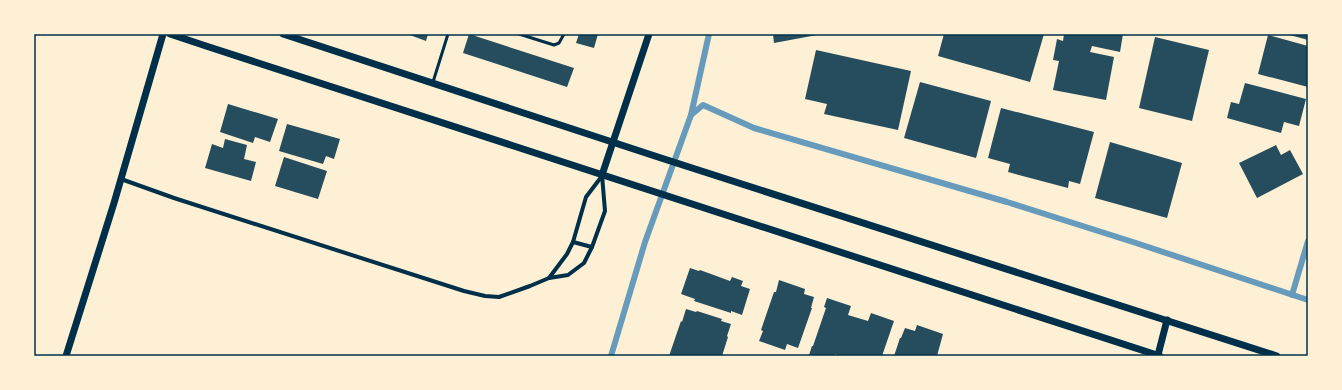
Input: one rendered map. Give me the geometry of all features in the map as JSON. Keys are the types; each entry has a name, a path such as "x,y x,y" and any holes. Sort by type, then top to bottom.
{"street":[{"path":"66,356 164,34"},
{"path":"170,34 1159,356 1167,320"},
{"path":"283,34 661,158 1277,356"},
{"path":"549,278 567,254 573,242 586,197 602,175 649,34"},
{"path":"120,179 174,198 464,291 485,296 499,297 549,278 568,275 584,263 592,247 605,211 602,175"},
{"path":"573,242 592,247"}],"lane":[{"path":"433,84 448,34"},
{"path":"519,34 554,45 559,43 564,34"}],"building":[{"path":"407,34 428,34 426,41"},
{"path":"469,34 574,68 567,87 463,53"},
{"path":"579,34 598,34 594,48 576,43"},
{"path":"773,34 817,34 817,35 774,43"},
{"path":"944,34 1044,34 1030,82 938,56"},
{"path":"1064,34 1123,34 1120,52 1092,46 1090,52 1114,57 1106,100 1053,90 1059,61 1053,60 1057,39 1063,41"},
{"path":"1286,34 1308,34 1308,40"},
{"path":"1268,35 1308,46 1308,87 1258,74"},
{"path":"1155,37 1209,50 1192,121 1139,108"},
{"path":"816,50 911,71 898,130 824,114 827,104 805,99"},
{"path":"920,82 991,101 976,158 904,138"},
{"path":"1245,83 1306,99 1299,126 1284,122 1281,133 1227,118 1231,102 1239,104"},
{"path":"228,104 278,119 270,142 255,137 253,143 220,132"},
{"path":"1001,108 1094,132 1080,184 1069,181 1068,188 1008,172 1010,164 988,158"},
{"path":"287,124 340,139 334,159 326,156 323,164 279,151"},
{"path":"225,139 247,145 244,159 256,162 251,181 205,168 212,144 223,148"},
{"path":"1110,142 1182,163 1167,218 1095,198"},
{"path":"1276,145 1281,155 1290,150 1303,174 1257,198 1239,163"},
{"path":"284,157 327,171 318,199 275,186"},
{"path":"690,268 730,281 732,277 743,281 741,286 750,289 742,315 694,301 695,299 681,294"},
{"path":"779,280 805,289 804,294 814,297 812,308 798,348 787,344 785,350 759,341 763,331 761,330 774,292 776,292"},
{"path":"827,298 851,306 848,315 868,321 871,313 894,321 882,356 840,356 835,354 834,356 809,355 826,308 824,307"},
{"path":"686,309 722,319 721,321 731,324 722,356 669,356"},
{"path":"917,325 943,334 937,356 894,356 905,328 915,331"}],"waterway":[{"path":"691,115 709,34"},
{"path":"611,356 645,242 691,115 703,105 754,128 1007,202 1308,300"},
{"path":"1292,295 1308,241"}]}
